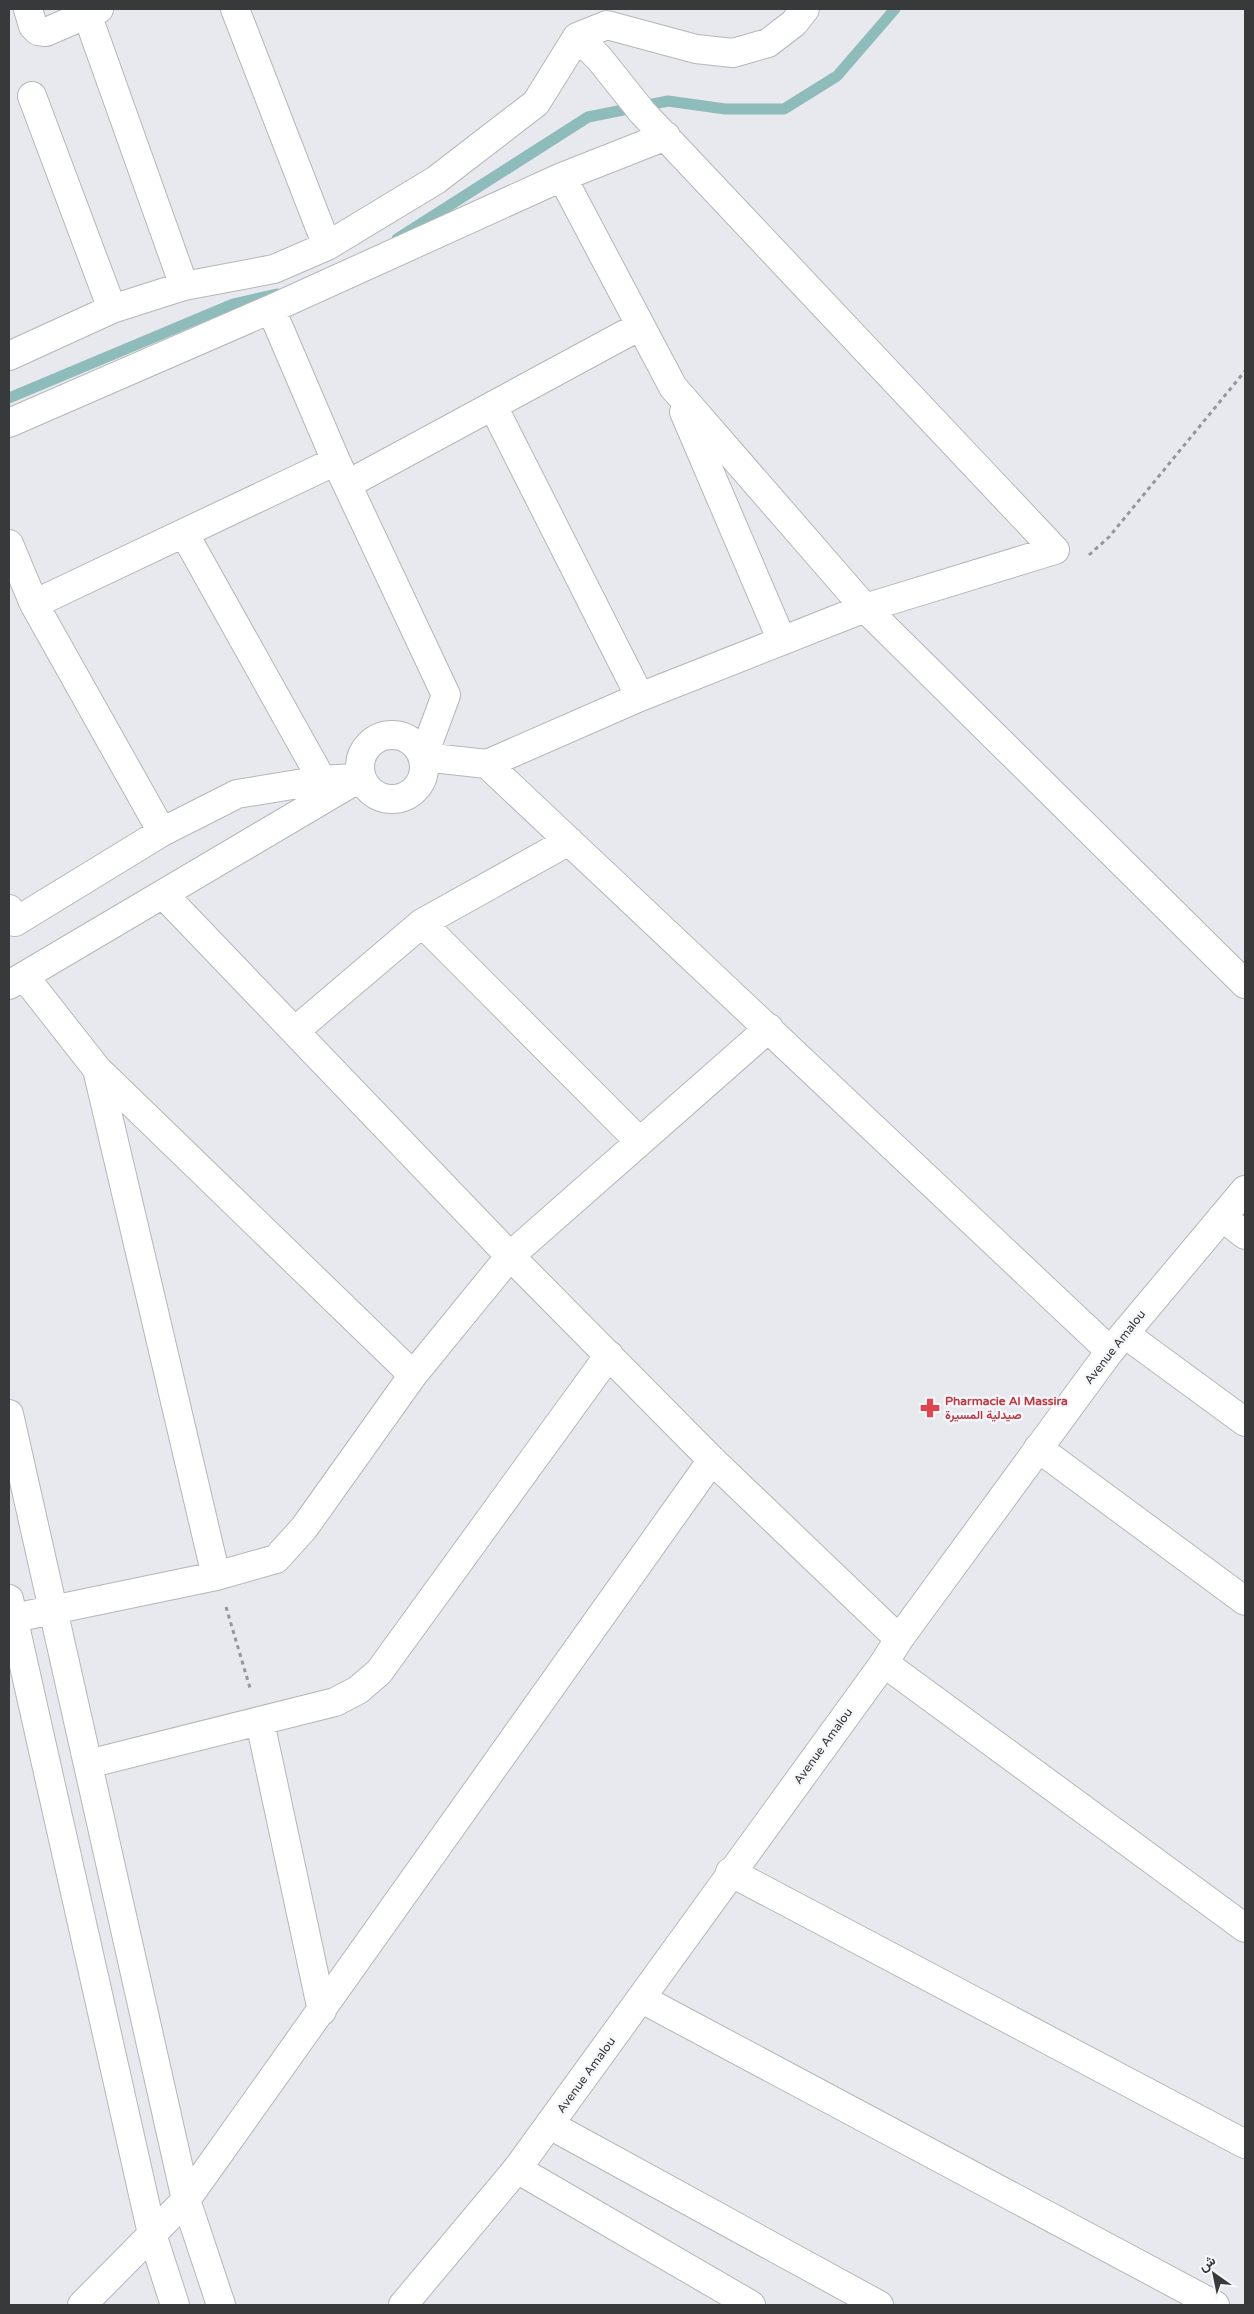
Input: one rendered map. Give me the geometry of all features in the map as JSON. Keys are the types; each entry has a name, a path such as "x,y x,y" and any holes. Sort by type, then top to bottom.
{"street":[{"path":"28,9 33,26 38,31 46,32 93,11 184,286"},
{"path":"235,9 327,246"},
{"path":"9,356 112,309 184,286 274,269 327,246 436,180 536,103 577,37 600,17 696,49 733,53 768,43 794,23 805,9"},
{"path":"423,757 487,764 640,697 864,608 1055,550 642,112 599,58 577,37"},
{"path":"32,96 112,309"},
{"path":"9,423 271,309 562,177 666,136"},
{"path":"562,177 673,387 782,641"},
{"path":"271,309 342,472 446,695 423,757 424,770 421,782 413,792 402,798 389,799 377,796 367,788 361,777 360,764 364,752 372,742 382,736 395,735 407,738 417,747 423,757"},
{"path":"34,604 184,533 342,472 492,406 640,326"},
{"path":"673,387 864,608 1245,984"},
{"path":"492,406 640,697"},
{"path":"184,533 322,780"},
{"path":"9,544 34,604 162,832"},
{"path":"487,764 769,1028 1118,1343 1245,1422"},
{"path":"9,909 15,922 162,832 237,794 322,780 361,777"},
{"path":"361,777 16,981 97,1070 413,1375"},
{"path":"295,1031 422,923 569,841"},
{"path":"163,894 510,1256 712,1460 899,1638"},
{"path":"422,923 639,1141"},
{"path":"175,2305 152,2234 10,1612 53,1609 216,1576 276,1559 304,1528 413,1375 510,1256 769,1028"},
{"path":"97,1070 216,1576"},
{"name":"Avenue Amalou","path":"404,2305 517,2169 550,2125 642,1999 730,1872 884,1663 899,1638 1038,1448 1118,1343 1245,1190"},
{"path":"1222,1217 1245,1235"},
{"path":"88,1764 335,1702 358,1690 379,1672 609,1355"},
{"path":"9,1414 186,2200 221,2305"},
{"path":"1038,1448 1245,1601"},
{"path":"82,2305 186,2200 712,1460"},
{"path":"884,1663 1245,1928"},
{"path":"260,1722 322,2011"},
{"path":"730,1872 1245,2144"},
{"path":"642,1999 1215,2305"},
{"path":"550,2125 880,2305"},
{"path":"517,2169 751,2305"}],"path":[{"path":"1055,550 1076,557 1090,555 1109,537 1245,371"},
{"path":"216,1576 260,1722"}],"waterway":[{"path":"397,239 588,117 668,101 725,109 784,109 837,76 895,9"},
{"path":"9,398 233,304 277,294"}],"place":[{"name":"Pharmacie Al Massira صيدلية المسيرة","path":"930,1408"}]}
